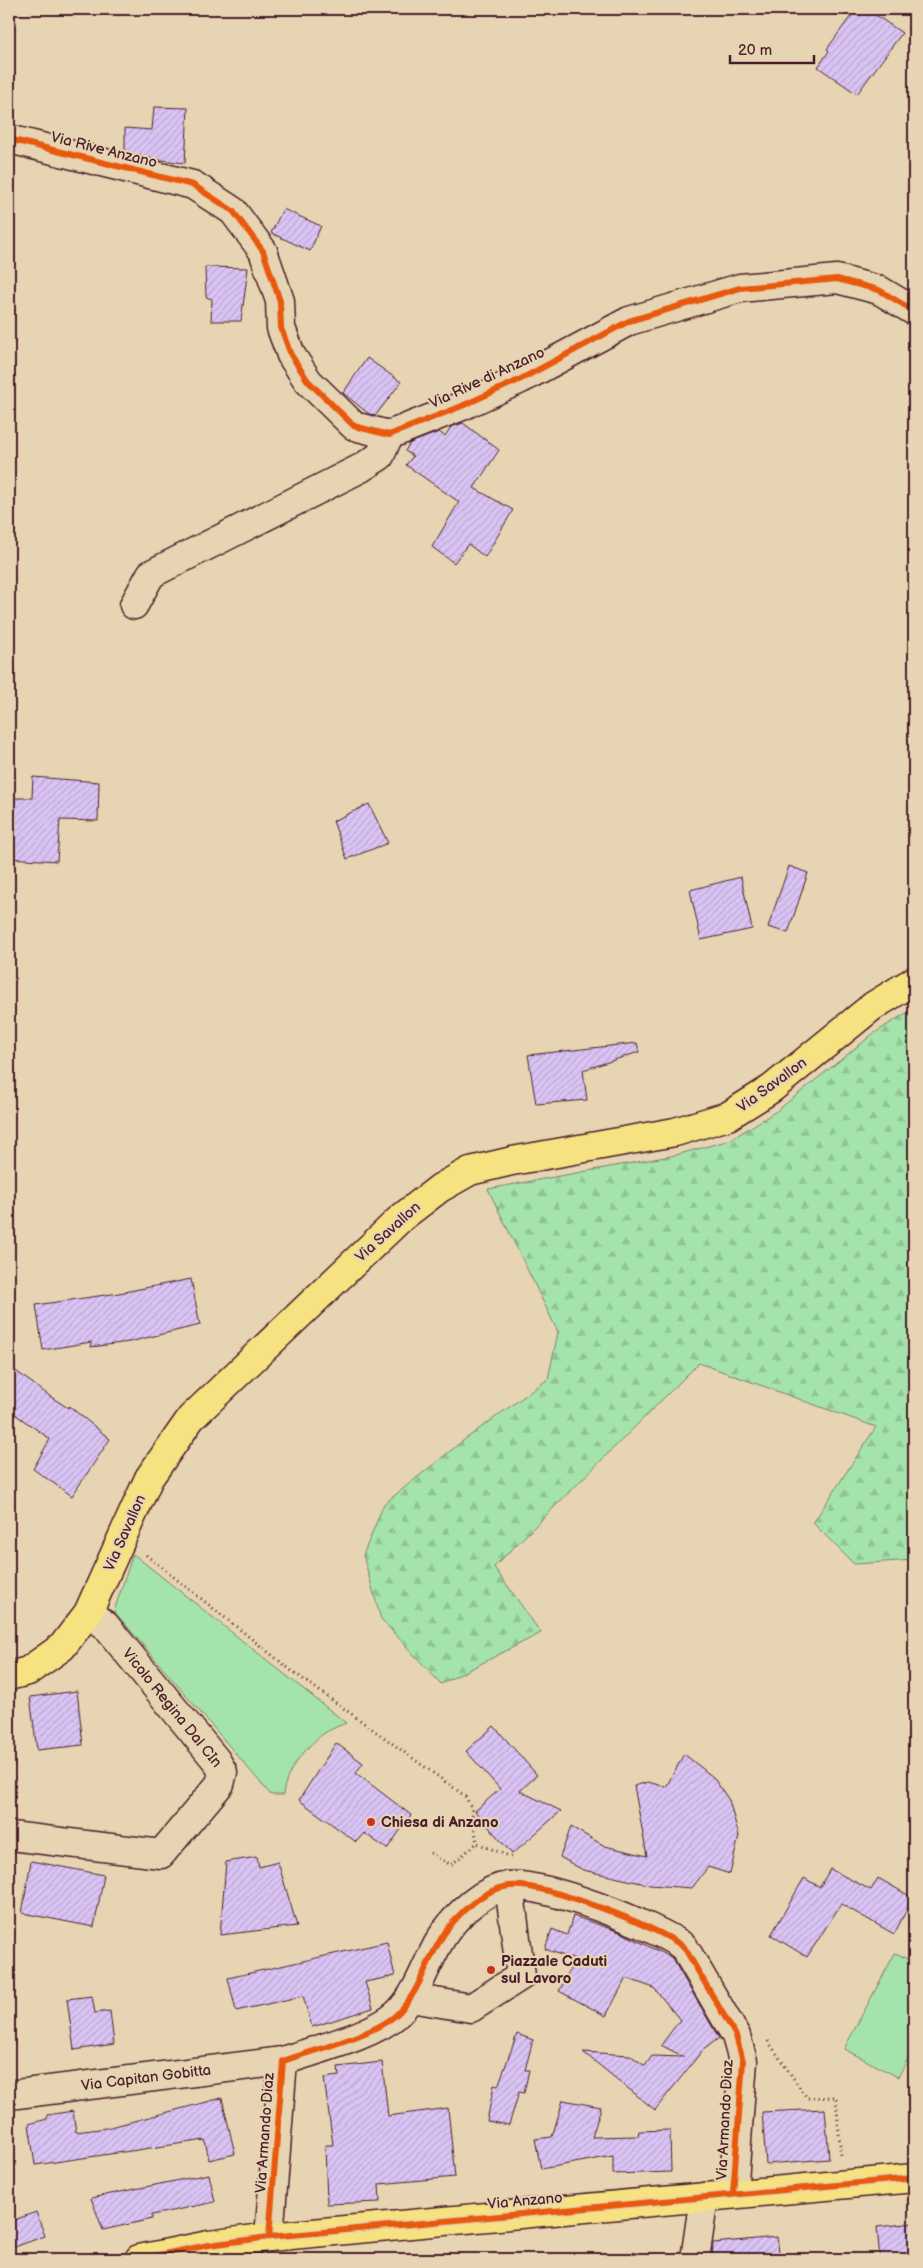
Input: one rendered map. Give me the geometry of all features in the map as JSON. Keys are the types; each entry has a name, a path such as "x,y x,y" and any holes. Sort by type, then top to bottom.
{"main road":[{"name":"Via Savallon","path":"9,1676 28,1671 62,1646 88,1613 124,1538 149,1478 191,1418 401,1218 440,1188 470,1171 512,1161 675,1132 728,1116 771,1090 873,1006 914,981"},
{"name":"Via Anzano","path":"139,2259 209,2245 269,2237 914,2178"}],"street":[{"name":"Via Rive Anzano","path":"9,138 193,185 233,211 263,251 280,301 281,328 291,355 308,381 354,426 389,435"},
{"name":"Via Rive di Anzano","path":"389,435 462,406 521,379 630,321 740,288 837,279 879,290 914,311"},
{"path":"134,605 151,574 361,468 380,456 389,435"},
{"name":"Vicolo Regina Dal CIn","path":"11,1836 161,1854 220,1784 223,1772 216,1760 105,1625 88,1613"},
{"path":"411,1998 470,2008 521,1976 510,1886"},
{"name":"Via Armando Diaz","path":"269,2237 283,2061 376,2028 398,2014 411,1998 446,1931 470,1904 495,1891 510,1886 538,1888 640,1922 670,1937 684,1947 736,2036 743,2061 733,2194"},
{"name":"Via Capitan Gobitta","path":"9,2095 283,2061"},
{"path":"695,2259 704,2197"}],"path":[{"path":"124,1538 292,1671 465,1796 471,1807 477,1843"},
{"path":"430,1853 451,1865 477,1843"},
{"path":"477,1843 519,1861"},
{"path":"768,2041 807,2098 836,2096 842,2161"}],"green space":[{"path":"914,1008 914,1560 854,1564 813,1523 876,1427 699,1363 494,1567 541,1633 441,1684 381,1619 363,1555 384,1504 464,1440 548,1379 558,1332 488,1189 676,1155 730,1140 778,1110 873,1034"},
{"path":"133,1554 346,1723 324,1733 306,1750 291,1771 284,1787 283,1795 271,1795 114,1611"},
{"path":"895,1953 914,1962 914,2048 898,2077 844,2049"}],"building":[{"path":"856,9 867,9 902,33 857,94 818,67 829,51 827,49"},
{"path":"154,107 188,108 185,163 153,159 125,152 125,128 152,130"},
{"path":"283,209 321,226 310,251 271,233"},
{"path":"205,267 248,268 241,321 211,321 212,299 206,297"},
{"path":"367,358 401,382 376,415 369,414 343,393"},
{"path":"463,423 499,450 474,488 513,510 485,557 468,544 454,563 432,547 459,502 406,465 413,456 405,451 410,443 439,432 445,436 451,427"},
{"path":"33,777 99,782 98,821 60,820 57,861 9,858 9,798 32,798"},
{"path":"369,804 388,843 347,859 333,821"},
{"path":"789,866 808,873 788,933 768,927"},
{"path":"741,877 752,929 701,940 690,890"},
{"path":"637,1043 639,1052 583,1070 587,1100 536,1104 528,1055"},
{"path":"191,1279 200,1325 129,1342 91,1347 91,1342 43,1350 36,1305 119,1293"},
{"path":"9,1366 51,1397 68,1408 69,1406 110,1439 72,1496 33,1469 50,1439 9,1410"},
{"path":"77,1691 83,1745 37,1750 30,1697"},
{"path":"494,1726 537,1775 520,1791 561,1811 512,1854 475,1811 500,1789 466,1751"},
{"path":"336,1743 363,1763 356,1773 411,1815 387,1849 364,1833 356,1842 299,1800"},
{"path":"684,1754 713,1777 729,1800 739,1836 730,1874 708,1867 692,1888 650,1885 583,1870 560,1857 571,1827 605,1846 647,1856 634,1786 648,1782 666,1787"},
{"path":"257,1857 259,1867 278,1862 297,1926 220,1935 226,1862"},
{"path":"31,1861 104,1875 94,1927 22,1913"},
{"path":"830,1869 871,1890 878,1878 913,1898 894,1934 841,1904 807,1957 771,1935 804,1878 820,1887"},
{"path":"573,1916 620,1932 672,1958 719,2038 702,2051 655,2110 583,2052 630,2055 645,2066 652,2056 684,2057 661,2045 680,2020 654,1988 626,1978 606,2016 559,1991 575,1960 545,1949 552,1929 567,1935"},
{"path":"387,1942 395,1976 365,1982 373,2008 312,2027 303,1996 236,2011 228,1978"},
{"path":"92,1996 95,2013 110,2011 114,2044 74,2050 67,1999"},
{"path":"517,2034 533,2040 525,2070 529,2070 524,2093 519,2092 509,2125 487,2121 494,2085 498,2086"},
{"path":"382,2062 388,2116 448,2108 455,2177 379,2184 380,2202 327,2204 325,2145 333,2145 324,2078 339,2076 338,2067"},
{"path":"222,2098 235,2154 209,2160 205,2140 35,2165 29,2124 47,2119 47,2115 73,2111 76,2132 107,2128"},
{"path":"563,2100 601,2107 592,2137 638,2136 639,2131 670,2130 671,2172 613,2174 613,2156 541,2169 535,2139 552,2137"},
{"path":"825,2109 829,2159 766,2164 762,2112"},
{"path":"209,2174 215,2202 152,2215 152,2219 103,2230 91,2198"},
{"path":"36,2212 45,2236 9,2249 9,2222"},
{"path":"914,2223 914,2259 880,2259 877,2227"},
{"path":"777,2237 780,2259 712,2259 713,2243"}],"cycle path":[{"path":"9,139 193,185 233,211 263,251 280,301 281,328 291,355 308,381 354,426 389,435 462,406 521,379 629,321 740,288 837,279 879,290 914,311"},
{"path":"269,2237 283,2061 360,2035 388,2021 398,2013 413,1995 439,1941 458,1916 473,1902 491,1892 509,1886 547,1891 599,1907 650,1928 684,1947 736,2036 743,2061 733,2194"},
{"path":"139,2259 209,2245 269,2237 914,2178"}],"place":[{"name":"Chiesa di Anzano","path":"371,1822"},
{"name":"Piazzale Caduti sul Lavoro","path":"491,1970"}]}
